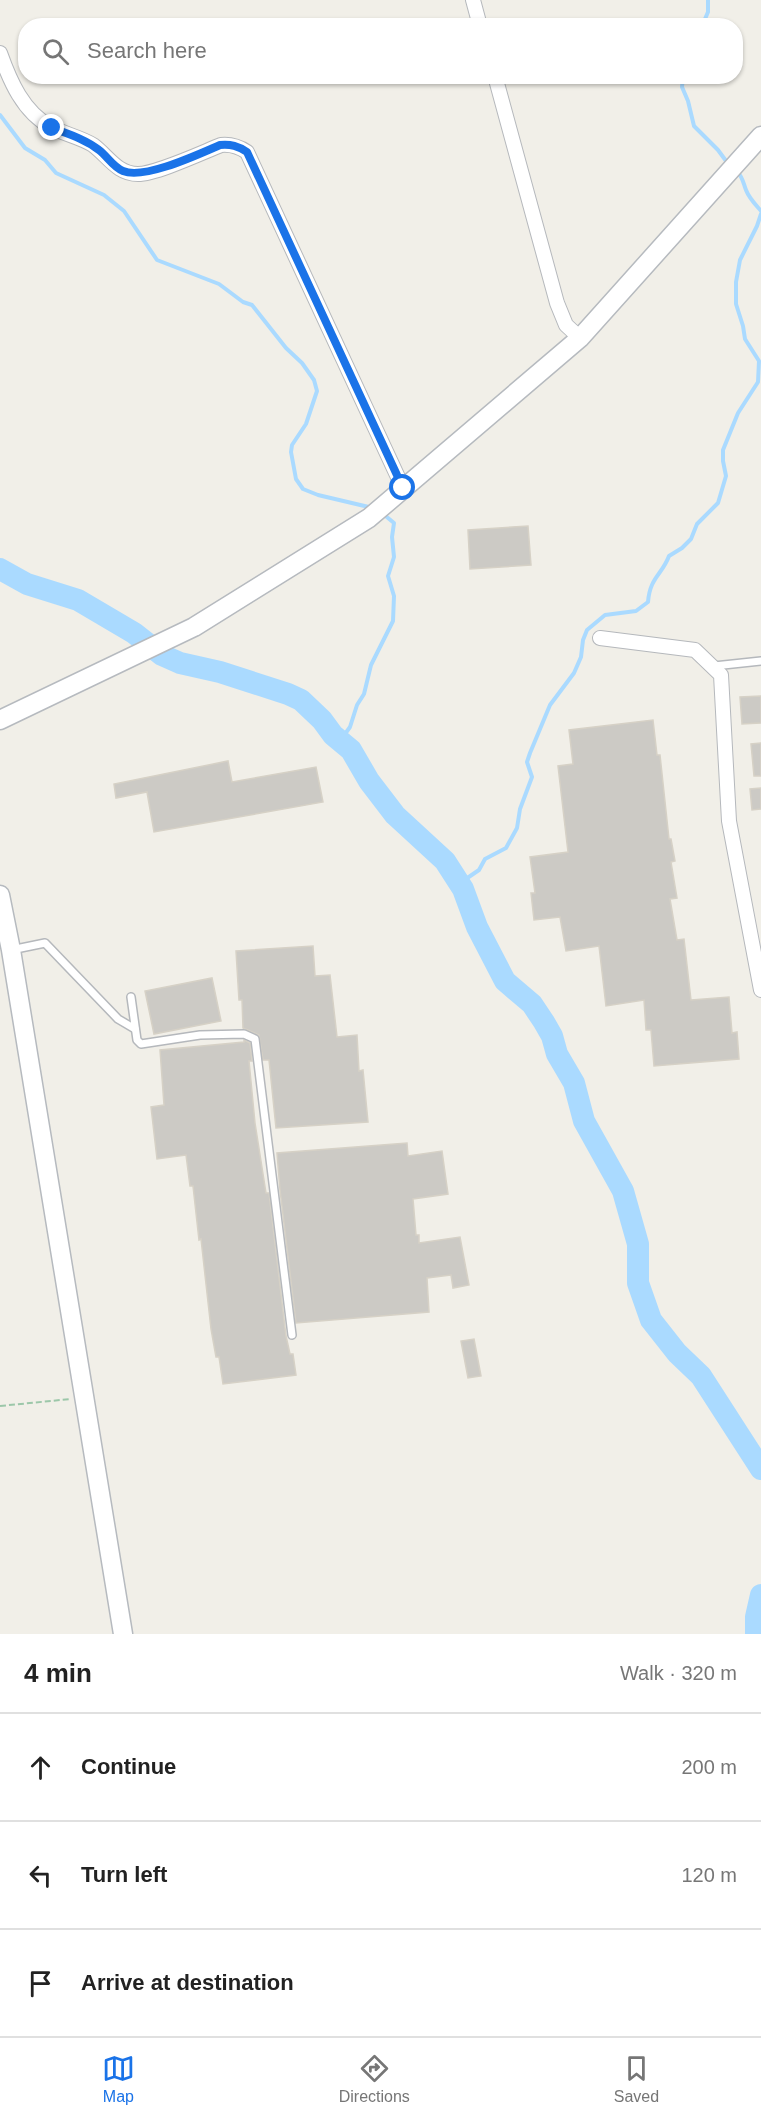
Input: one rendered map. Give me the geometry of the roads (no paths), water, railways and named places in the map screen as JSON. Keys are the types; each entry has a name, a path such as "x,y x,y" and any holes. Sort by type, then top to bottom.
{"street":[{"path":"473,0 478,18"},
{"path":"0,53 26,107 52,128 88,142 123,171 147,173 220,145 229,144 247,152 403,488"},
{"path":"497,84 557,303 566,325 580,338"},
{"path":"0,720 208,619 369,518 580,338 761,136"},
{"path":"600,638 695,650 721,675 729,821 761,990"},
{"path":"0,895 86,1398 123,1634"}],"lane":[{"path":"712,666 761,661"},
{"path":"11,950 45,944 118,1019 135,1029"},
{"path":"131,997 137,1040 141,1044 200,1035 244,1034 255,1039 292,1335"}],"waterway":[{"path":"705,18 708,0"},
{"path":"682,84 694,126 718,150 729,165"},
{"path":"0,115 25,148 45,160 56,173 104,195 124,211 157,260 219,284 243,302 252,305 286,348 302,363 314,380 317,391 306,424 292,445 291,452 296,479 303,489 318,495 373,508"},
{"path":"737,171 749,196 761,211"},
{"path":"460,883 479,870 485,859 506,848 517,828 520,809 532,777 527,762 530,753 550,705 574,673 581,657 587,630 605,615 636,611 648,602 651,587 669,556 691,539 697,524 718,503 726,476 723,450 738,413 758,382 759,361 745,339 736,304 736,282 740,260 761,214"},
{"path":"340,741 350,727 357,705 364,694 371,665 393,621 394,596 388,576 394,557 392,537 394,523 382,513"},
{"path":"0,569 27,584 78,600 134,633 162,655 180,663 220,672 301,700 322,720 333,735 351,750 369,781 395,815 445,861 463,889 477,927 505,981 532,1004 552,1036 557,1054 574,1083 584,1121 623,1191 638,1244 638,1283 651,1320 677,1353 701,1376 761,1469"},
{"path":"756,1634 756,1617 761,1595"}]}
